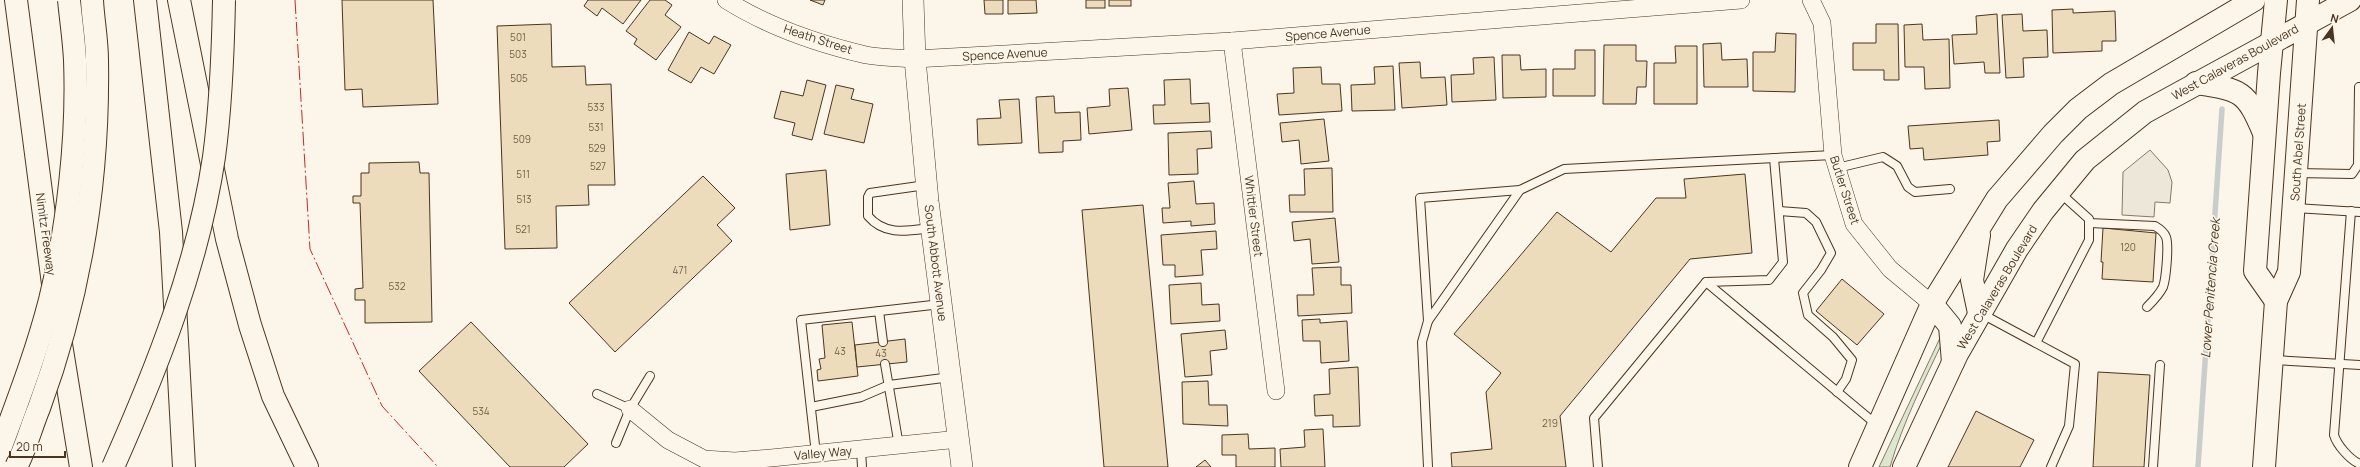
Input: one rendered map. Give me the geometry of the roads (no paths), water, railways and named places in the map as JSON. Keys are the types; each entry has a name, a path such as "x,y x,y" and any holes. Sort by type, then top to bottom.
{"main road":[{"name":"Nimitz Freeway","path":"16,0 63,363 81,467"},
{"path":"0,449 26,378 50,300 65,220 74,135 75,60 69,0"},
{"path":"16,467 47,385 72,305 86,223 96,136 97,59 92,0"},
{"path":"145,0 171,232 184,467"},
{"path":"179,0 227,239 250,325 273,396 307,467"},
{"path":"113,467 169,330 194,252 214,157 222,70 224,0"},
{"path":"1860,467 1932,304 1980,229 1997,199 2053,134 2078,110 2111,84 2254,0"},
{"path":"2276,0 2254,271 2276,301"},
{"name":"South Abel Street","path":"2264,467 2276,301 2289,272 2295,208 2308,0"},
{"name":"West Calaveras Boulevard","path":"1904,467 1953,362 1979,313 2017,249 2058,192 2085,160 2113,136 2145,112 2196,82 2350,0"},
{"path":"2196,82 2229,88 2246,98 2264,133"},
{"path":"1979,313 1972,280 1980,229"},
{"path":"1932,304 1950,326 1953,362"}],"street":[{"name":"Heath Street","path":"726,0 749,14 812,39 867,55 915,59"},
{"name":"South Abbott Avenue","path":"913,0 915,59 927,185 962,467"},
{"name":"Spence Avenue","path":"915,59 1232,41 1593,6 1741,0"},
{"name":"Butler Street","path":"1811,0 1822,23 1835,161 1854,224 1890,269 1932,304"},
{"name":"Whittier Street","path":"1232,41 1276,391"},
{"name":"Valley Way","path":"630,409 668,440 704,458 771,462 816,454 959,439"}],"lane":[{"path":"2297,173 2352,174 2358,165 2359,87"},
{"path":"1428,321 1420,198 1520,190 1564,170 1774,158 1835,161 1883,157 1896,166 1908,187 1915,192 1950,189"},
{"path":"1598,467 1594,418 1706,282 1769,280 1782,262 1774,158"},
{"path":"927,185 870,193 868,197 868,216 873,222 896,232 932,228"},
{"path":"1428,467 1422,342 1428,321 1520,190"},
{"path":"2036,343 2089,240 2089,219 2058,192"},
{"path":"2295,208 2360,212"},
{"path":"1779,211 1806,213 1816,222 1831,253 1821,270 1803,293 1808,315 1834,337 1852,360 1846,379 1837,392"},
{"path":"2351,212 2334,435 2336,441 2356,462 2360,464"},
{"path":"2089,223 2155,226 2162,230 2167,238 2166,275 2163,287 2147,307"},
{"path":"1706,282 1878,426"},
{"path":"816,454 801,320 942,304"},
{"path":"879,311 883,342"},
{"path":"1979,313 2075,364 2069,426 2051,467"},
{"path":"2272,360 2360,365"},
{"path":"885,364 899,446"},
{"path":"2153,467 2160,365"},
{"path":"616,442 630,409 650,376"},
{"path":"811,407 861,397 889,385 951,377"},
{"path":"597,394 630,409"},
{"path":"861,450 862,467"}],"waterway":[{"name":"Lower Penitencia Creek","path":"2198,467 2222,109"}]}
